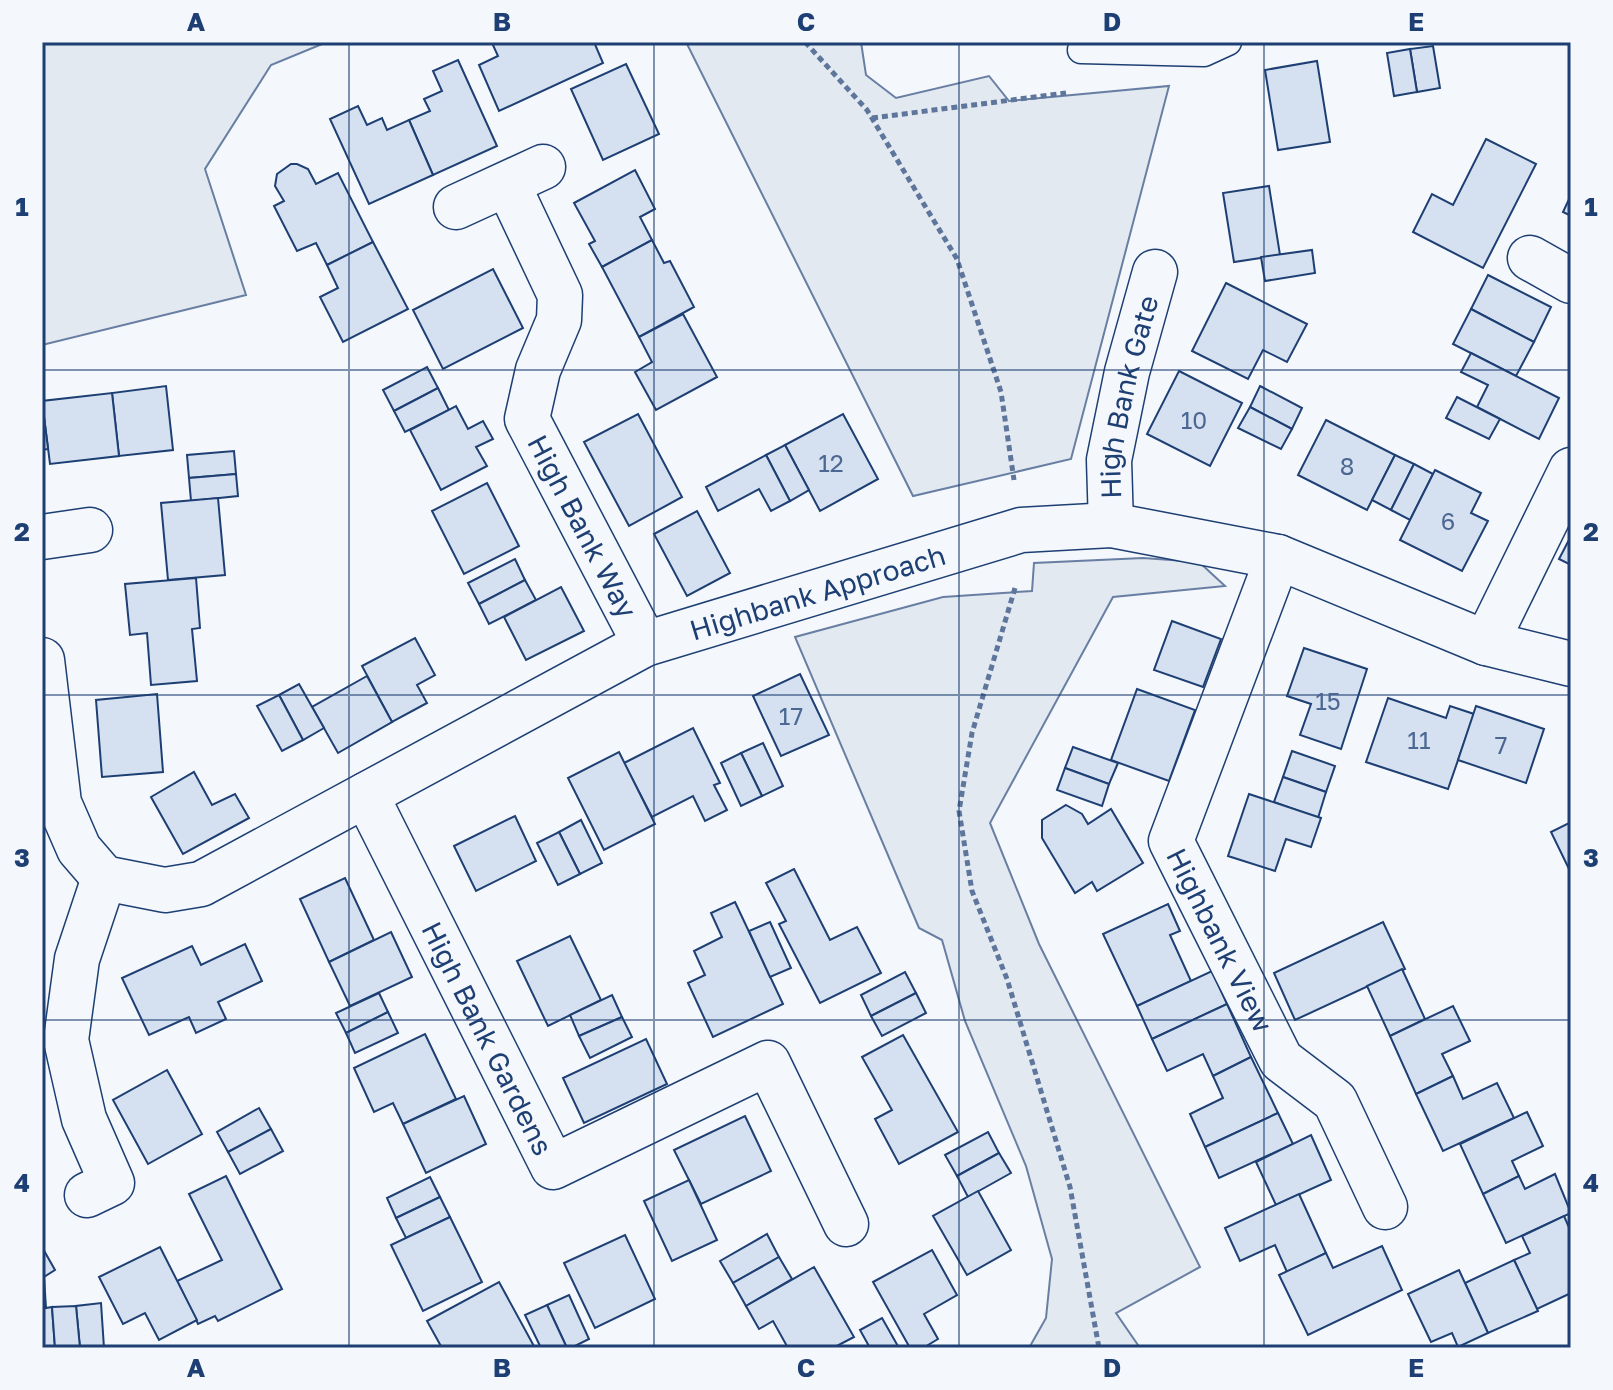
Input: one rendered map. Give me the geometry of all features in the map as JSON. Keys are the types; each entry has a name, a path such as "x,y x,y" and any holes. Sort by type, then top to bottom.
{"street":[{"name":"High Bank Way","path":"456,207 525,176 560,295 559,320 538,370 527,419 645,644"},
{"path":"1530,258 1571,281"},
{"name":"High Bank Gate","path":"1111,525 1109,460 1127,372 1155,272"},
{"path":"1486,643 1571,470"},
{"name":"Highbank Approach","path":"104,878 165,890 201,884 645,644 1021,530 1111,525 1278,557 1486,643 1571,664"},
{"path":"42,537 90,530"},
{"name":"Highbank View","path":"1278,557 1171,841 1281,1060 1335,1101 1385,1207"},
{"path":"42,660 59,803 79,849 104,878 77,959 66,1040 84,1119 112,1183 87,1195"},
{"name":"High Bank Gardens","path":"366,795 553,1167 768,1063 846,1224"}],"lane":[{"path":"1081,50 1204,53 1228,42"}],"path":[{"path":"805,42 867,110 957,259 1001,392 1021,530 1021,566 972,733 959,811 972,891 1007,979 1070,1187 1099,1348"}],"shaded area":[{"path":"42,42 327,42 271,65 205,169 246,295 42,345"},
{"path":"686,42 861,42 866,75 896,98 989,76 1009,101 1169,86 1071,459 913,496"},
{"path":"1143,558 1199,562 1225,586 1113,597 990,823 1039,944 1200,1267 1116,1313 1140,1348 1029,1348 1046,1318 1052,1259 1026,1166 965,1021 942,940 919,928 795,637 943,597 1032,591 1034,563"}],"building":[{"path":"494,42 594,42 603,63 499,111 479,65 498,56"},
{"path":"1433,46 1440,88 1417,92 1410,49"},
{"path":"1410,49 1417,92 1394,96 1387,53"},
{"path":"458,60 497,146 433,175 409,120 430,111 424,99 442,91 433,71"},
{"path":"1317,61 1330,142 1278,150 1265,70"},
{"path":"626,64 659,134 603,160 571,89"},
{"path":"358,106 367,125 382,118 387,130 409,120 433,175 369,204 330,119"},
{"path":"1486,139 1536,164 1483,268 1413,232 1432,194 1453,205"},
{"path":"291,164 308,169 316,184 338,173 373,242 327,265 316,243 297,251 274,206 284,201 275,186 277,174"},
{"path":"635,170 655,209 640,217 652,240 602,267 589,244 595,241 574,203"},
{"path":"1269,186 1280,255 1234,262 1223,193"},
{"path":"1571,195 1571,216 1563,212"},
{"path":"652,240 664,263 670,261 694,307 639,337 602,267"},
{"path":"373,242 408,309 343,342 320,297 338,288 327,265"},
{"path":"1312,250 1315,273 1265,281 1261,257"},
{"path":"493,269 523,328 443,369 413,310"},
{"path":"1488,275 1551,307 1534,342 1471,309"},
{"path":"1226,283 1307,324 1287,362 1263,350 1248,379 1192,351"},
{"path":"1471,309 1534,342 1516,376 1453,344"},
{"path":"683,314 717,377 656,410 635,372 652,362 639,337"},
{"path":"1471,353 1559,398 1539,439 1477,407 1488,385 1461,372"},
{"path":"427,367 438,388 394,411 383,390"},
{"path":"1179,371 1242,403 1210,466 1147,434"},
{"path":"166,386 173,450 119,456 112,393"},
{"path":"1260,386 1302,408 1292,429 1250,407"},
{"path":"438,388 449,410 405,432 394,411"},
{"path":"112,393 119,456 50,464 42,401"},
{"path":"1457,397 1500,419 1489,439 1446,418"},
{"path":"42,401 48,449 42,450"},
{"path":"456,406 468,429 483,421 493,439 476,447 487,466 441,490 410,430"},
{"path":"1250,407 1292,429 1281,449 1238,428"},
{"path":"638,414 682,497 629,526 584,442"},
{"path":"843,414 878,479 820,511 785,445"},
{"path":"1326,420 1395,455 1367,510 1298,475"},
{"path":"785,445 809,490 790,501 766,455"},
{"path":"234,451 236,474 189,478 187,455"},
{"path":"766,455 790,501 771,511 759,489 718,511 706,487"},
{"path":"1395,455 1414,464 1391,510 1372,500"},
{"path":"1414,464 1433,474 1410,520 1391,510"},
{"path":"1435,470 1481,493 1471,513 1488,521 1462,571 1400,540"},
{"path":"236,474 238,496 191,501 189,478"},
{"path":"487,483 519,546 464,574 432,511"},
{"path":"218,498 225,575 168,580 161,503"},
{"path":"697,511 730,573 687,596 654,534"},
{"path":"1571,536 1571,565 1559,559"},
{"path":"515,559 525,580 479,604 468,583"},
{"path":"196,578 200,628 192,629 197,681 151,685 147,633 130,635 125,584"},
{"path":"525,580 536,600 489,624 479,604"},
{"path":"561,587 584,631 526,660 504,617"},
{"path":"1172,621 1221,639 1203,687 1154,670"},
{"path":"415,638 435,675 417,685 427,703 392,722 362,666"},
{"path":"1304,648 1367,669 1341,749 1300,735 1311,704 1287,696"},
{"path":"800,674 829,735 781,756 753,696"},
{"path":"367,676 392,722 338,753 312,707"},
{"path":"299,684 324,728 303,740 279,695"},
{"path":"1137,689 1195,710 1169,781 1111,760"},
{"path":"157,694 163,772 102,777 96,700"},
{"path":"279,695 303,740 282,751 257,706"},
{"path":"1388,698 1446,718 1450,706 1474,714 1448,789 1366,762"},
{"path":"1476,706 1544,729 1526,783 1458,760"},
{"path":"693,728 720,783 714,785 727,810 705,821 693,796 652,817 624,763"},
{"path":"763,743 783,786 762,796 741,753"},
{"path":"1073,747 1118,763 1109,784 1065,768"},
{"path":"1292,751 1335,766 1326,792 1283,777"},
{"path":"619,752 655,824 604,850 568,778"},
{"path":"741,753 762,796 741,806 721,763"},
{"path":"1065,768 1109,784 1102,806 1057,790"},
{"path":"194,772 212,805 235,794 249,818 183,854 151,797"},
{"path":"1283,777 1326,792 1318,818 1274,802"},
{"path":"1249,794 1321,818 1311,847 1286,839 1275,871 1228,856"},
{"path":"1066,805 1082,814 1088,824 1111,809 1143,863 1097,891 1092,882 1075,893 1042,838 1042,820"},
{"path":"515,816 536,861 476,891 454,846"},
{"path":"581,820 602,863 580,874 559,832"},
{"path":"1571,822 1571,873 1551,832"},
{"path":"559,832 580,874 558,885 537,843"},
{"path":"794,869 830,940 857,927 881,973 820,1003 779,924 786,921 766,883"},
{"path":"345,878 374,940 329,962 300,899"},
{"path":"735,902 783,1004 713,1037 688,983 705,975 694,951 722,937 711,913"},
{"path":"1168,904 1180,931 1170,935 1191,981 1137,1006 1103,934"},
{"path":"770,922 791,968 770,977 749,931"},
{"path":"1383,922 1405,969 1295,1020 1274,973"},
{"path":"391,932 412,977 350,1006 329,962"},
{"path":"570,936 601,1000 548,1026 517,961"},
{"path":"245,944 262,981 218,1002 226,1019 196,1033 189,1017 149,1035 122,978 192,946 201,965"},
{"path":"1402,969 1425,1019 1390,1036 1367,986"},
{"path":"1212,971 1227,1004 1152,1039 1137,1006"},
{"path":"905,972 916,993 871,1016 861,995"},
{"path":"379,993 388,1012 346,1033 336,1013"},
{"path":"916,993 926,1013 882,1036 871,1016"},
{"path":"612,995 622,1017 579,1036 570,1015"},
{"path":"1227,1004 1251,1057 1213,1076 1203,1054 1167,1071 1152,1039"},
{"path":"1453,1006 1470,1041 1442,1054 1453,1076 1416,1094 1390,1036"},
{"path":"388,1012 398,1033 355,1053 346,1033"},
{"path":"622,1017 632,1037 590,1058 579,1036"},
{"path":"425,1034 456,1099 403,1124 393,1103 374,1112 354,1068"},
{"path":"903,1035 958,1132 899,1164 875,1119 892,1110 862,1057"},
{"path":"646,1039 667,1084 584,1123 563,1078"},
{"path":"1251,1057 1278,1113 1205,1147 1190,1114 1223,1098 1213,1076"},
{"path":"167,1070 202,1134 148,1164 113,1100"},
{"path":"1453,1076 1463,1099 1497,1083 1514,1118 1443,1151 1416,1094"},
{"path":"464,1096 486,1144 426,1173 403,1124"},
{"path":"259,1108 271,1129 228,1152 217,1132"},
{"path":"1527,1112 1543,1146 1512,1161 1519,1176 1483,1194 1460,1144"},
{"path":"1278,1113 1293,1144 1219,1178 1205,1147"},
{"path":"745,1116 771,1171 701,1204 674,1150"},
{"path":"271,1129 283,1151 240,1174 228,1152"},
{"path":"988,1132 999,1153 957,1176 945,1155"},
{"path":"1311,1135 1331,1180 1276,1205 1256,1162"},
{"path":"999,1153 1011,1173 968,1197 957,1176"},
{"path":"1555,1174 1571,1213 1506,1243 1483,1194 1519,1176 1525,1189"},
{"path":"226,1176 282,1289 218,1321 215,1316 198,1324 177,1281 222,1260 189,1194"},
{"path":"430,1177 440,1197 396,1218 387,1198"},
{"path":"689,1180 717,1240 672,1261 644,1201"},
{"path":"978,1191 1011,1250 967,1275 933,1216"},
{"path":"1299,1194 1326,1253 1287,1272 1275,1245 1240,1261 1225,1228"},
{"path":"440,1197 450,1217 406,1238 396,1218"},
{"path":"1564,1216 1571,1232 1571,1293 1537,1309 1514,1260 1530,1253 1522,1236"},
{"path":"450,1217 482,1282 423,1311 391,1245"},
{"path":"767,1234 779,1257 733,1283 720,1261"},
{"path":"625,1235 655,1299 595,1328 564,1263"},
{"path":"1382,1246 1402,1290 1308,1335 1279,1275 1326,1253 1333,1268"},
{"path":"42,1247 55,1270 44,1277 46,1308 52,1307 55,1348 42,1348"},
{"path":"160,1247 197,1320 159,1340 145,1313 123,1324 99,1277"},
{"path":"932,1250 957,1295 924,1314 938,1339 923,1348 910,1348 873,1282"},
{"path":"779,1257 792,1279 746,1306 733,1283"},
{"path":"1514,1260 1538,1311 1488,1333 1465,1283"},
{"path":"814,1267 854,1337 833,1348 788,1348 773,1321 759,1329 746,1306"},
{"path":"1459,1270 1488,1333 1458,1347 1452,1333 1431,1342 1408,1294"},
{"path":"499,1282 535,1348 442,1348 427,1321"},
{"path":"569,1295 589,1339 567,1348 547,1305"},
{"path":"101,1303 104,1348 80,1348 76,1306"},
{"path":"547,1305 567,1348 541,1348 525,1315"},
{"path":"76,1306 80,1348 55,1348 52,1307"},
{"path":"882,1318 899,1348 870,1348 860,1330"}]}
